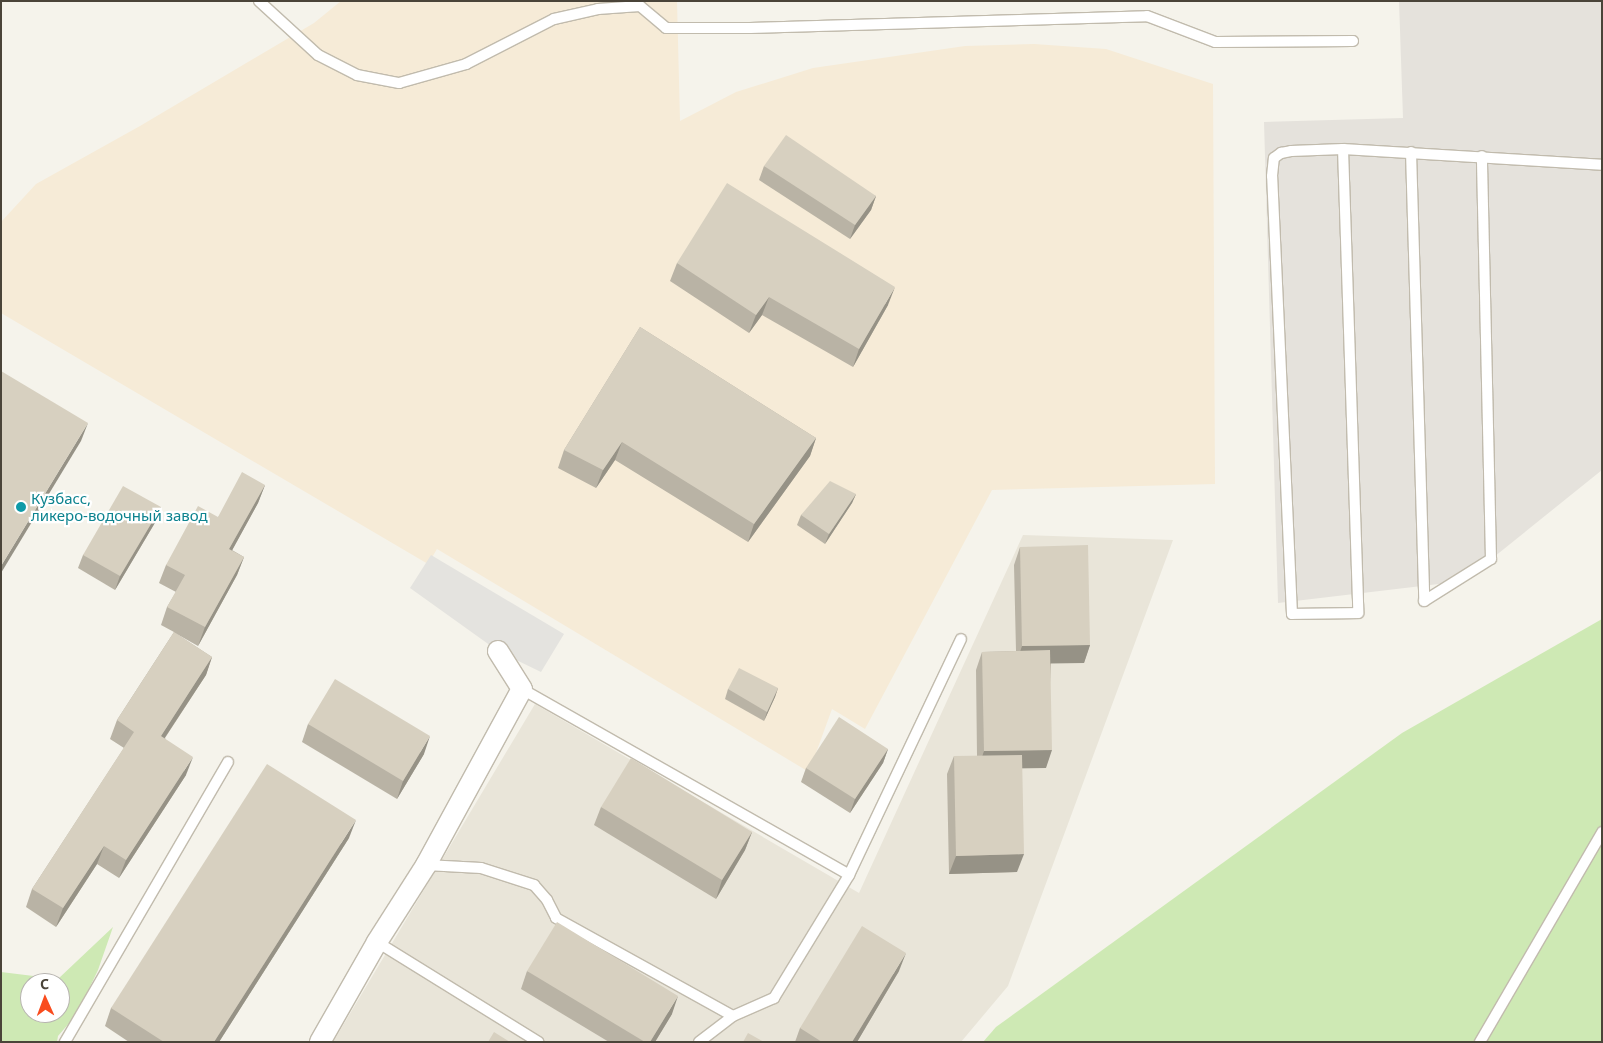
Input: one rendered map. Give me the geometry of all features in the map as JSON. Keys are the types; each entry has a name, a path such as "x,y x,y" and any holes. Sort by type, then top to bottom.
{"street":[{"path":"320,1042 377,942 426,865 522,689 498,651"}],"lane":[{"path":"259,1 318,55 357,75 399,83 466,64 554,19 598,9 640,6 666,28 750,28 1146,16 1215,42 1353,42"},
{"path":"1343,149 1358,613 1292,614 1272,176 1274,158 1281,153 1291,151 1343,149 1602,164"},
{"path":"1412,152 1424,601 1491,559 1482,156"},
{"path":"699,1042 733,1016 774,998 849,875 961,640"},
{"path":"522,689 849,875"},
{"path":"65,1042 228,762"},
{"path":"1480,1042 1602,832"},
{"path":"426,865 481,868 534,885 547,900 556,918 733,1016"},
{"path":"377,942 538,1042"}],"shaded area":[{"path":"341,1 677,1 680,121 736,92 813,68 965,46 1034,44 1106,49 1213,84 1215,484 992,490 865,729 832,709 809,772 437,549 428,564 1,313 1,222 36,184 140,126 314,23"},
{"path":"1399,1 1602,1 1602,470 1464,581 1278,603 1264,122 1403,118"},
{"path":"1023,535 1173,540 1008,986 961,1042 333,1042 535,704 859,893"},
{"path":"431,555 564,634 541,672 498,651 410,588"}],"green space":[{"path":"1602,619 1602,1042 983,1042 996,1027 1402,733"},
{"path":"113,927 98,970 77,1014 70,1022 70,973 64,973"},
{"path":"1,972 20,974 20,1023 69,1023 58,1036 57,1042 1,1042"}],"building":[{"path":"786,135 876,196 855,225 764,166"},
{"path":"727,183 895,287 859,349 769,297 756,315 677,263"},
{"path":"640,327 816,438 754,524 622,442 603,470 564,450"},
{"name":"Кузбасс, ликеро-водочный завод","path":"1,371 88,423 1,566"},
{"path":"242,472 265,485 229,549 244,557 205,627 167,607 185,575 166,565 198,506 218,517"},
{"path":"830,481 856,494 829,534 801,515"},
{"path":"123,486 161,507 120,576 83,555"},
{"path":"1088,545 1090,645 1022,646 1020,547"},
{"path":"174,632 212,657 161,736 193,757 126,860 104,846 63,908 32,889 134,732 117,720"},
{"path":"1050,650 1052,750 984,751 982,652"},
{"path":"739,668 778,688 767,712 728,689"},
{"path":"335,679 430,736 403,781 308,724"},
{"path":"839,717 888,749 855,799 806,768"},
{"path":"1022,755 1024,854 956,856 954,756"},
{"path":"631,758 752,832 722,880 601,807"},
{"path":"267,764 356,820 214,1042 164,1042 111,1008"},
{"path":"557,922 678,996 650,1042 645,1042 527,971"},
{"path":"862,926 906,953 852,1042 822,1042 800,1028"},
{"path":"494,1032 510,1042 488,1042"},
{"path":"748,1033 764,1042 743,1042"}],"place":[{"name":"Кузбасс, ликеро-водочный завод","path":"21,507"}]}
